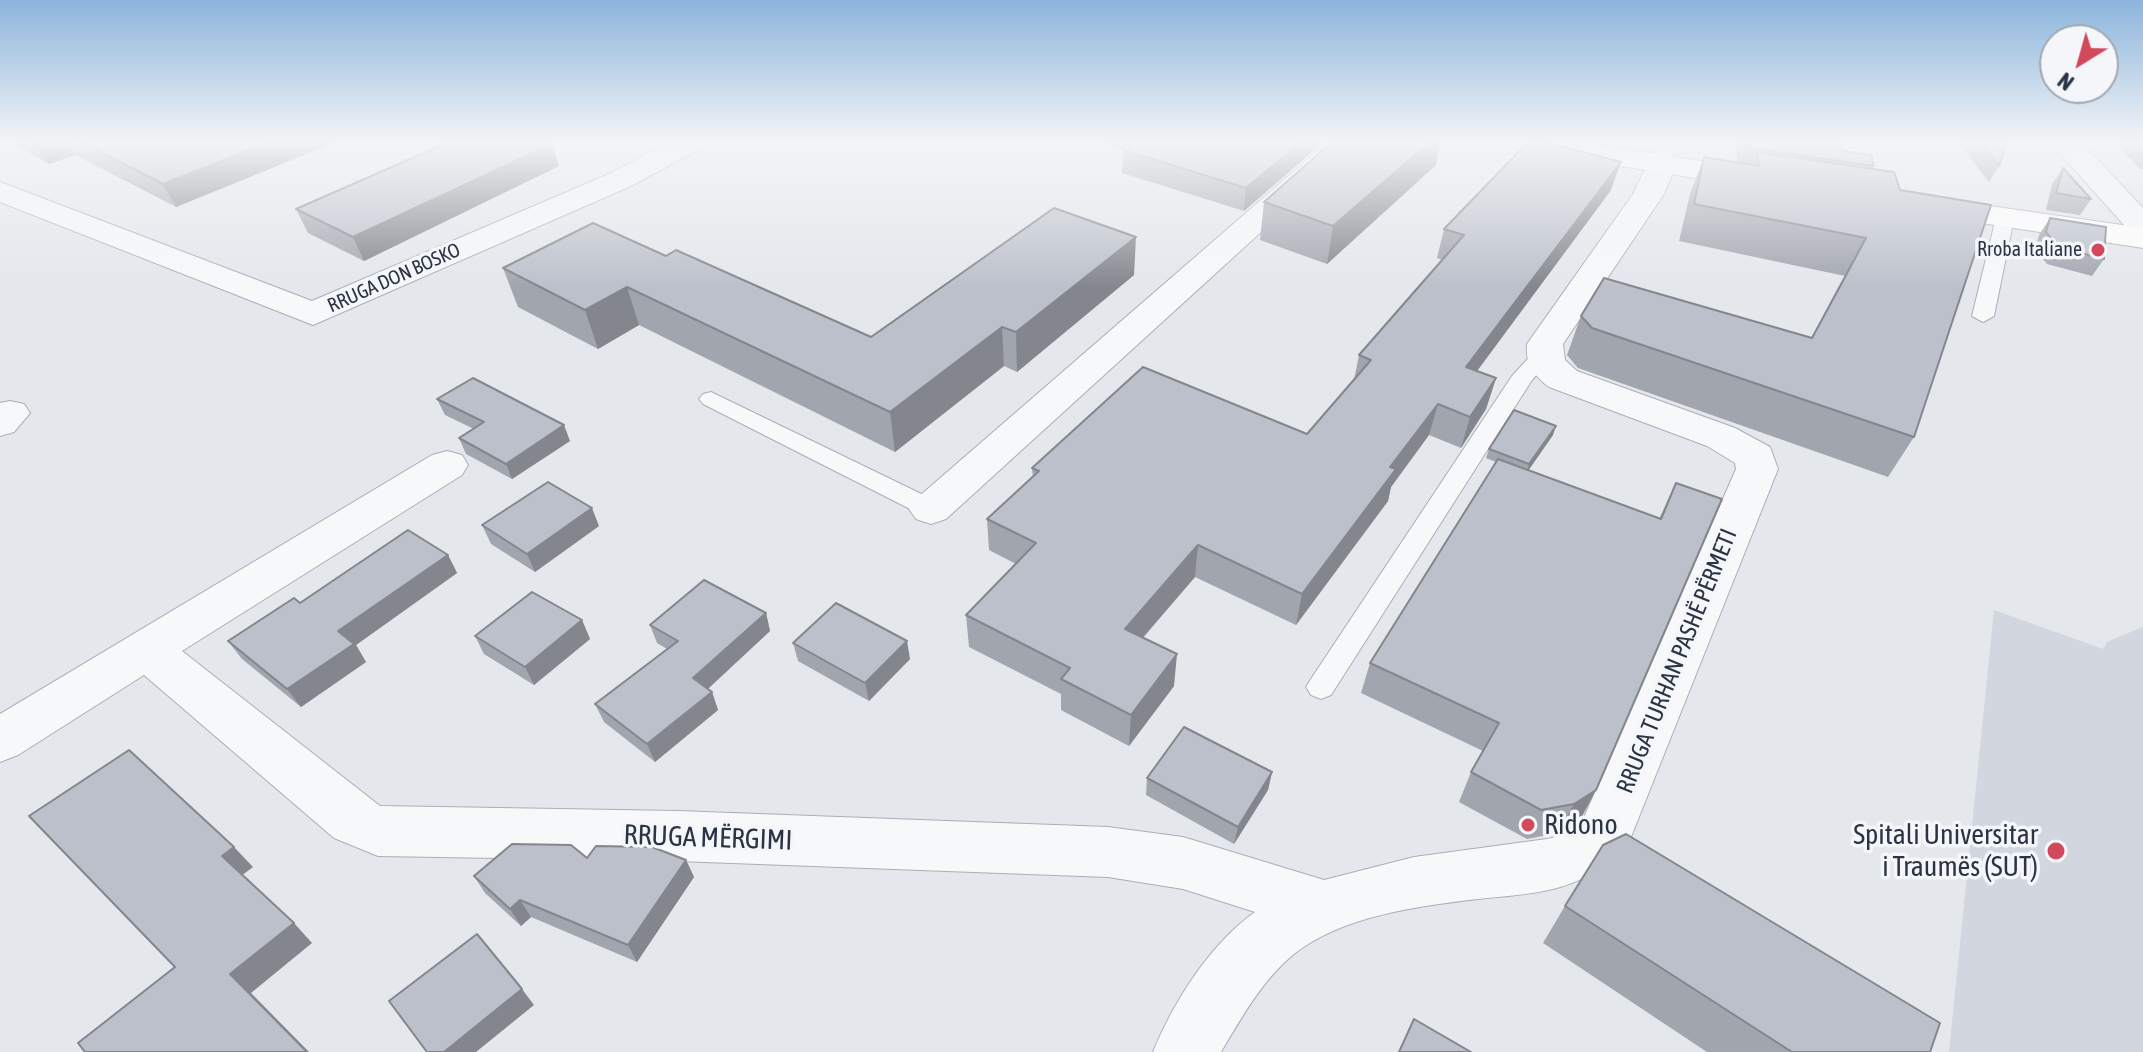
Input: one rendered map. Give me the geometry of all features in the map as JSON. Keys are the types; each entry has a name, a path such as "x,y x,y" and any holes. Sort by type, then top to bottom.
{"main road":[{"path":"1896,201 2143,238"}],"street":[{"name":"RRUGA DON BOSKO","path":"0,191 313,314 597,190"},
{"path":"931,509 1291,190"},
{"path":"1544,355 1545,344 1649,190"},
{"path":"2109,190 2143,227"},
{"name":"RRUGA TURHAN PASHË PËRMETI","path":"1185,1052 1230,981 1255,949 1284,927 1327,908 1402,885 1538,866 1572,857 1603,839 1757,469 1755,457 1740,447 1581,388 1548,368 1544,355"},
{"path":"0,740 447,465"},
{"name":"RRUGA MËRGIMI","path":"146,649 354,821 378,831 678,836 1108,852 1183,863 1327,908"}],"lane":[{"path":"1983,316 2005,218"},
{"path":"1321,687 1523,376 1544,355"},
{"path":"711,399 931,509"}],"shaded area":[{"name":"Spitali Universitar i Traumës (SUT)","path":"1994,610 2103,649 2107,642 2143,627 2143,1052 1949,1052"}],"building":[{"path":"339,190 453,190 353,237 296,209"},
{"path":"1277,190 1374,190 1333,226 1264,202"},
{"path":"1482,190 1600,190 1466,367 1496,378 1470,417 1438,404 1390,467 1396,469 1302,594 1198,545 1125,629 1177,654 1131,715 1061,679 1070,668 966,615 1036,543 987,519 1039,471 1032,468 1143,367 1307,434 1371,360 1359,355 1464,235 1444,229"},
{"path":"1697,190 1901,190 1991,205 1914,437 1592,328 1581,316 1604,278 1812,338 1866,238 1694,204"},
{"path":"2057,190 2083,190 2091,199 2056,193"},
{"path":"1054,208 1136,237 1016,332 1002,327 890,412 627,287 585,310 503,268 593,223 666,256 676,250 871,337"},
{"path":"2050,218 2106,227 2104,259 2058,247 2046,232"},
{"path":"473,378 564,425 506,464 459,438 484,422 437,399"},
{"path":"1514,410 1556,426 1529,464 1489,449"},
{"path":"1498,459 1661,519 1676,483 1722,499 1596,790 1574,804 1541,810 1471,772 1499,723 1370,663"},
{"path":"548,482 592,508 527,554 482,525"},
{"path":"408,530 448,555 338,631 354,644 287,689 228,641 294,598 300,603"},
{"path":"704,580 766,613 693,678 712,692 647,744 595,704 678,641 650,625"},
{"path":"532,592 582,620 525,667 475,636"},
{"path":"836,603 907,641 865,683 793,643"},
{"path":"1184,727 1272,772 1238,827 1147,778"},
{"path":"129,750 234,847 222,856 294,923 230,974 307,1052 85,1052 78,1043 175,967 29,816"},
{"path":"1626,834 1940,1023 1930,1052 1792,1052 1565,906 1603,845"},
{"path":"512,844 571,845 587,858 596,846 652,847 686,860 628,945 520,900 510,909 474,876"},
{"path":"477,934 522,989 444,1052 427,1052 389,1001"},
{"path":"1414,1019 1471,1052 1399,1052"}],"place":[{"name":"Rroba Italiane","path":"2098,250"},
{"name":"Ridono","path":"1528,825"},
{"name":"Spitali Universitar i Traumës (SUT)","path":"2056,851"}]}
